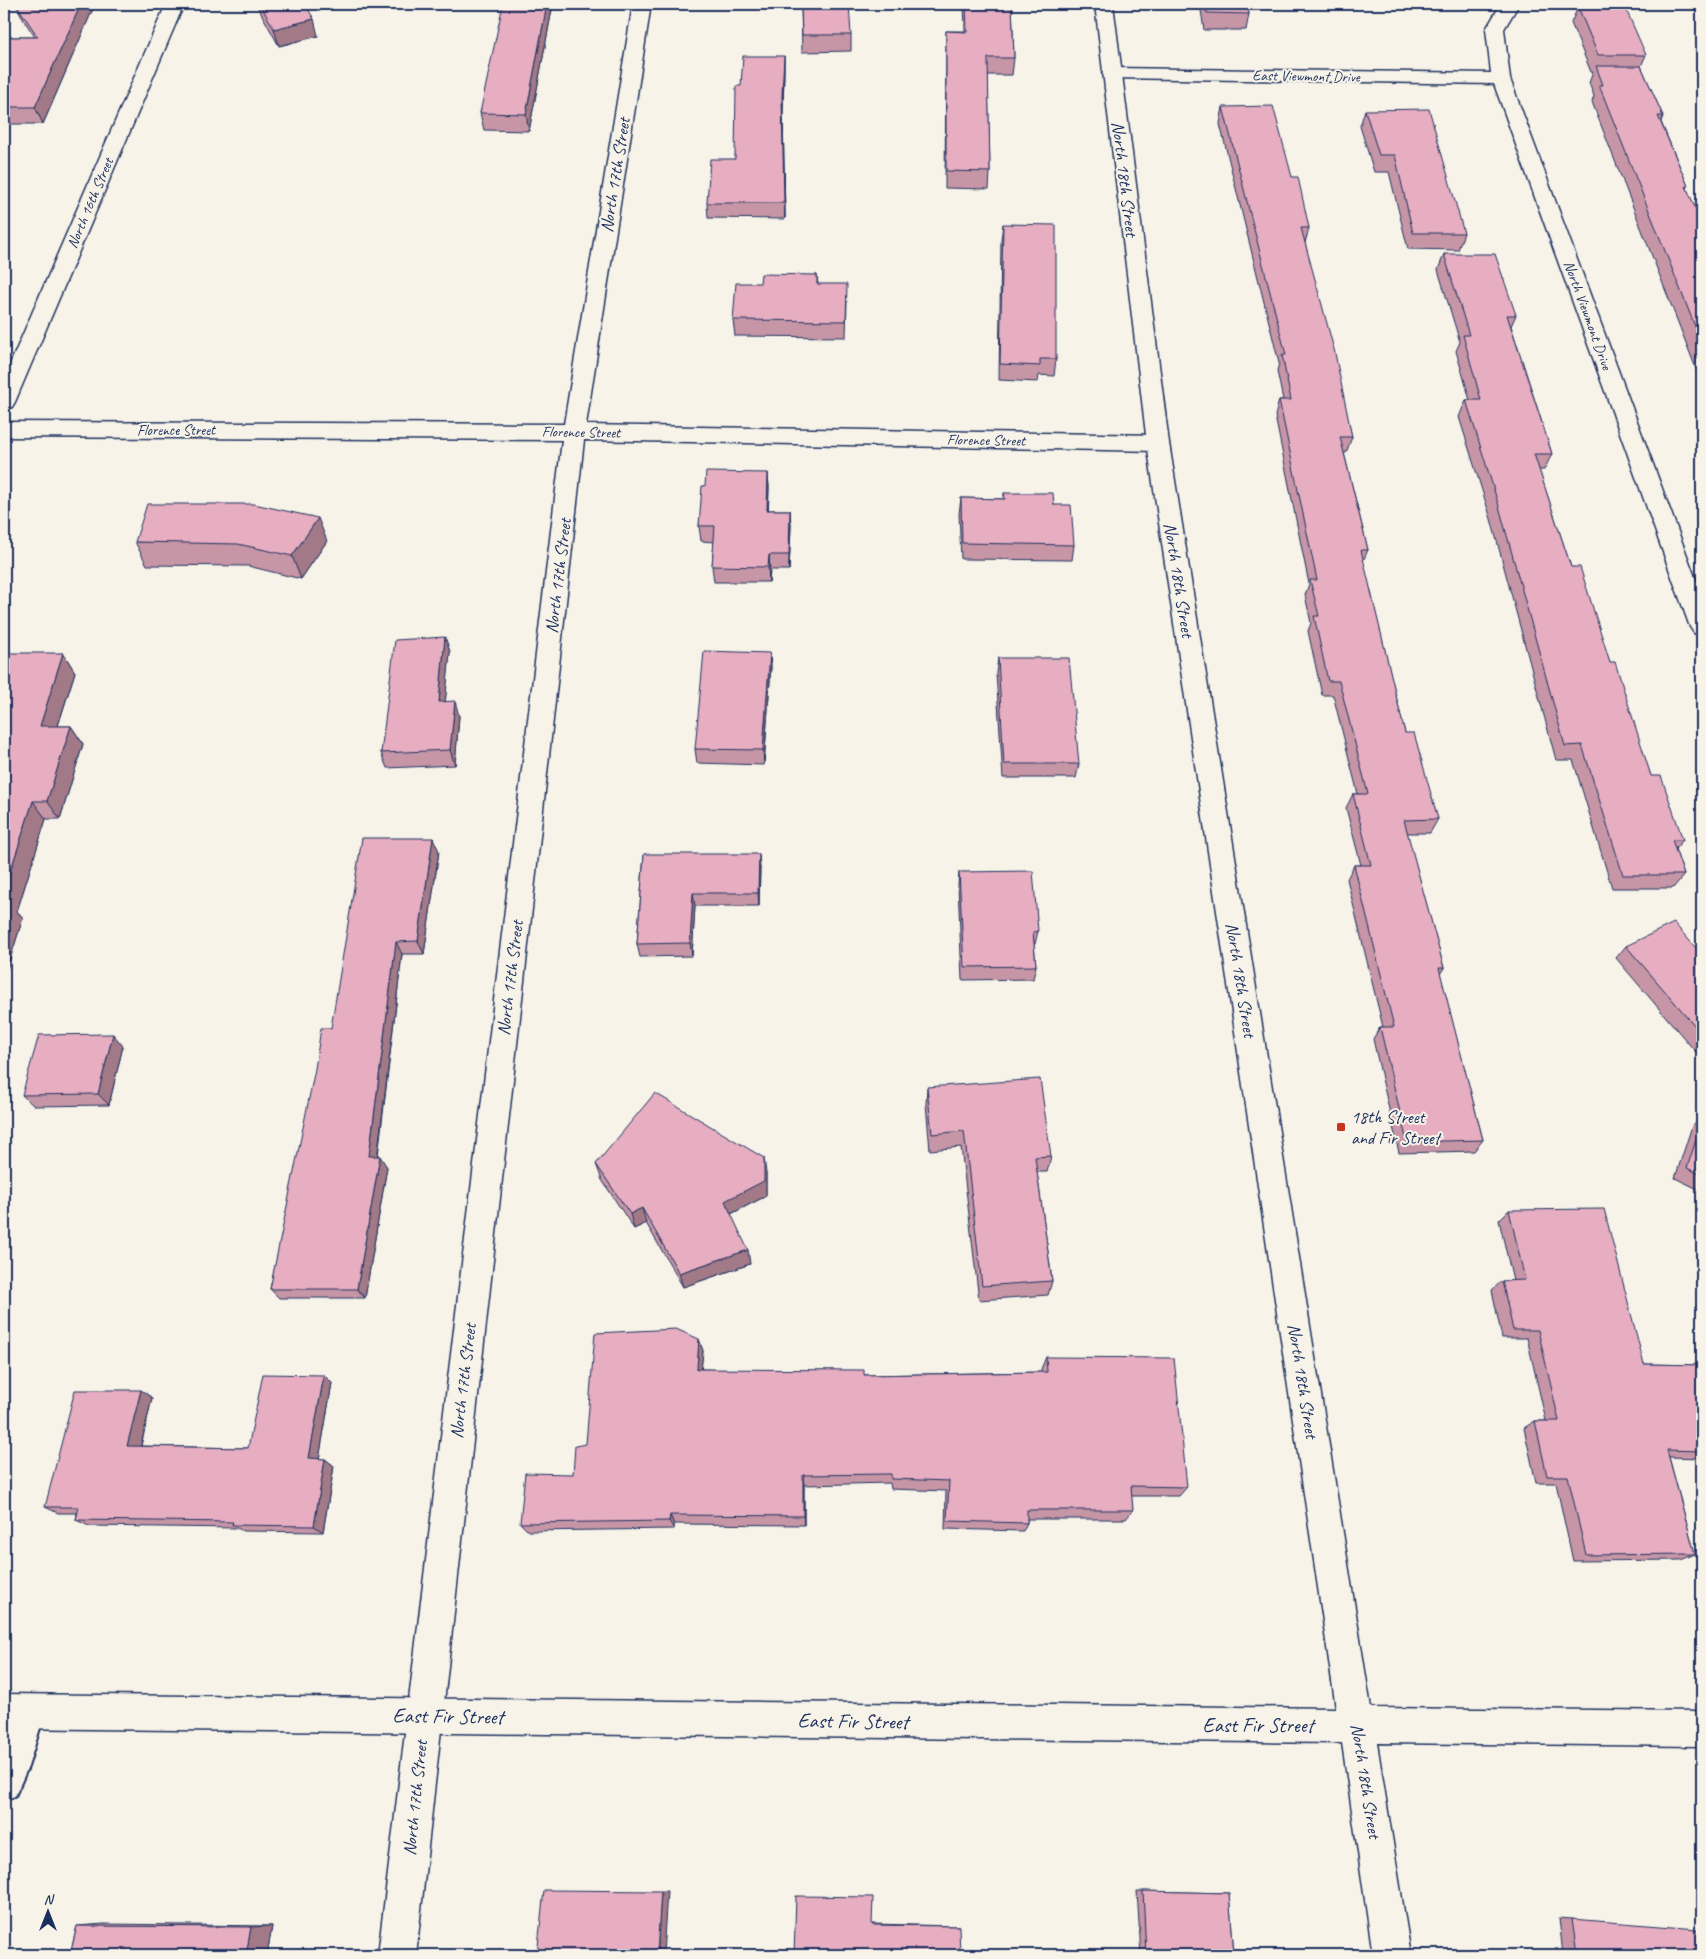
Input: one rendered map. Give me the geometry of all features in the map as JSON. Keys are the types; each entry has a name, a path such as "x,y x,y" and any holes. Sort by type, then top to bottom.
{"street":[{"name":"North 16th Street","path":"4,402 175,4"},
{"name":"North 17th Street","path":"397,1955 415,1815 424,1716 574,432 642,4"},
{"name":"North 18th Street","path":"1104,4 1158,443 1392,1955"},
{"name":"North Viewmont Drive","path":"1510,4 1494,29 1501,79 1702,627"},
{"name":"East Viewmont Drive","path":"1111,73 1501,79"},
{"name":"Florence Street","path":"4,429 574,432 1158,443"},
{"name":"East Fir Street","path":"17,1711 1702,1729"}],"lane":[{"path":"4,1784 13,1767 17,1711"}],"building":[{"path":"16,4 81,4 35,107 4,107 4,37 38,37"},
{"path":"260,4 305,4 314,19 274,29"},
{"path":"503,4 547,4 526,114 480,113"},
{"path":"801,4 849,4 851,35 802,35"},
{"path":"966,4 1012,4 1014,58 988,58 990,172 946,171 946,31 967,32"},
{"path":"1206,4 1247,4 1249,14 1207,13"},
{"path":"1578,7 1625,7 1646,55 1598,55"},
{"path":"743,56 784,56 782,96 784,203 707,203 710,159 735,159 736,86 741,86"},
{"path":"1596,66 1641,66 1663,116 1658,116 1702,224 1702,344 1599,85 1603,85"},
{"path":"1273,106 1292,177 1298,177 1309,228 1301,228 1335,353 1352,437 1340,437 1368,550 1361,550 1405,733 1414,733 1438,819 1404,820 1444,968 1439,968 1483,1140 1407,1142 1380,1027 1394,1027 1354,865 1371,865 1353,794 1368,794 1339,681 1328,681 1314,616 1319,616 1310,580 1317,580 1279,400 1291,400 1282,355 1286,355 1223,107"},
{"path":"1429,109 1464,233 1413,233 1395,155 1379,155 1365,110"},
{"path":"1003,224 1056,225 1056,359 1040,359 1040,366 1000,364"},
{"path":"1444,254 1495,254 1516,315 1507,315 1552,454 1534,454 1571,567 1580,567 1610,662 1615,662 1651,776 1661,776 1683,840 1672,840 1684,875 1623,875 1582,745 1565,746 1498,503 1466,400 1481,400 1463,335 1469,335"},
{"path":"761,274 817,275 817,284 847,284 846,321 733,320 736,283 760,283"},
{"path":"706,472 768,473 767,510 790,510 789,555 769,555 768,567 712,566 715,526 699,526 702,486 705,486"},
{"path":"1004,493 1053,493 1054,505 1071,505 1074,545 962,543 961,498 1005,499"},
{"path":"147,504 254,504 318,518 292,556 238,544 135,542"},
{"path":"445,637 439,702 455,701 450,750 381,753 395,640"},
{"path":"704,651 770,653 763,750 695,749"},
{"path":"6,653 63,653 40,726 71,726 47,801 33,801 4,891 4,660"},
{"path":"998,658 1069,658 1079,764 1004,764"},
{"path":"362,838 433,838 418,941 396,942 369,1156 380,1156 357,1289 270,1289 315,1069 321,1028 331,1028"},
{"path":"644,854 759,854 758,893 693,893 690,943 637,944"},
{"path":"1033,871 1038,931 1033,932 1036,966 964,967 959,872"},
{"path":"4,902 9,902 4,917"},
{"path":"1674,923 1702,955 1702,1034 1626,946"},
{"path":"113,1034 98,1094 22,1095 39,1035"},
{"path":"1040,1079 1051,1156 1035,1157 1052,1281 982,1286 964,1131 932,1134 927,1087"},
{"path":"655,1093 764,1158 764,1181 725,1201 748,1250 679,1273 642,1208 630,1214 596,1164"},
{"path":"1702,1121 1702,1175 1687,1168"},
{"path":"1604,1209 1644,1364 1702,1365 1702,1451 1667,1450 1695,1554 1586,1555 1568,1476 1547,1476 1535,1421 1559,1421 1538,1330 1513,1330 1502,1281 1525,1280 1509,1210"},
{"path":"676,1329 699,1339 697,1369 864,1370 864,1375 1047,1372 1046,1357 1174,1358 1187,1487 1131,1486 1133,1510 1027,1510 1027,1523 947,1521 949,1481 891,1479 891,1474 803,1475 803,1516 670,1515 669,1521 520,1523 525,1473 573,1474 575,1446 586,1444 595,1333"},
{"path":"263,1374 324,1375 309,1458 325,1459 314,1526 232,1525 233,1522 76,1520 79,1507 45,1507 75,1390 141,1390 127,1446 248,1448"},
{"path":"544,1890 661,1891 657,1955 537,1955"},
{"path":"1143,1891 1229,1893 1234,1955 1146,1955"},
{"path":"796,1896 873,1897 872,1925 959,1926 960,1955 794,1955"},
{"path":"1572,1919 1698,1929 1702,1955 1577,1955"},
{"path":"77,1926 251,1927 246,1955 70,1955"}],"place":[{"name":"18th Street and Fir Street","path":"1341,1127"}]}
